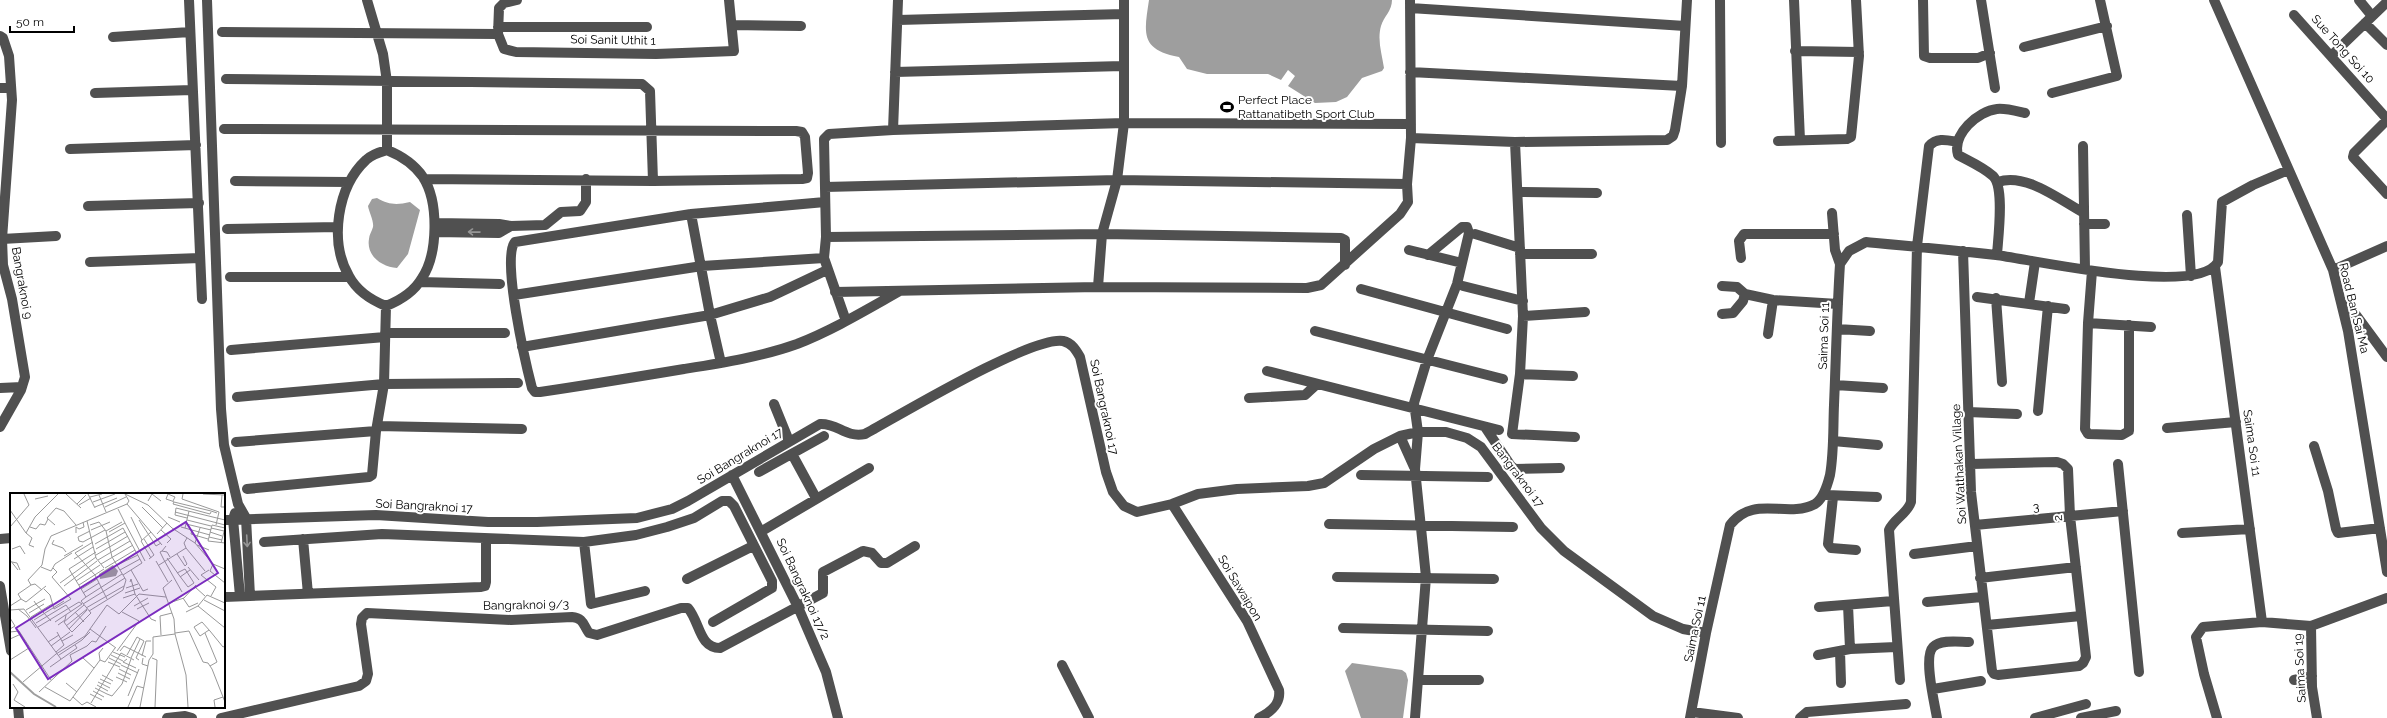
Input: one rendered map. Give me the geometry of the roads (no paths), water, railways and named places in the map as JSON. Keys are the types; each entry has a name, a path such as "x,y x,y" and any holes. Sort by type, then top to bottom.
{"street":[{"path":"189,0 202,299"},
{"path":"206,0 221,409 224,445 238,504 246,518 245,596"},
{"path":"367,0 383,54 387,82 388,150"},
{"path":"498,30 501,5 517,0"},
{"name":"Soi Sanit Uthit 1","path":"498,30 502,46 516,52 670,54 734,51 729,0"},
{"path":"893,130 898,0"},
{"path":"1098,287 1102,234 1117,180 1124,123 1124,0"},
{"path":"1411,138 1515,142 1667,140 1673,136 1675,130 1682,86 1687,0"},
{"path":"1720,0 1721,143"},
{"path":"1794,0 1800,140"},
{"path":"1778,141 1847,139 1851,137 1858,52 1856,0"},
{"path":"1923,0 1924,56 1930,58 1978,58 1990,53"},
{"path":"1981,0 1995,88"},
{"path":"2052,93 2117,76 2100,0"},
{"name":"Road Ban Sai Ma","path":"2214,0 2333,270 2341,302 2367,436 2387,572"},
{"path":"2359,0 2369,19 2387,45"},
{"path":"2332,55 2387,2"},
{"path":"835,292 1098,287 1314,288 1321,286 1406,208 1408,202 1407,184 1411,138 1410,4 1685,26"},
{"path":"898,20 1124,14"},
{"name":"Sue Tong Soi 10","path":"2294,15 2332,55 2387,120"},
{"path":"732,25 801,26"},
{"path":"2024,47 2107,26"},
{"path":"222,32 377,33 646,27"},
{"path":"113,37 190,32"},
{"name":"Bangraknoi 9","path":"0,36 3,38 8,56 11,88 2,240 4,285 24,377 22,387 0,427"},
{"path":"1795,51 1858,52"},
{"path":"895,72 1123,66"},
{"path":"1410,72 1682,86"},
{"path":"226,80 642,84 650,91 653,181"},
{"path":"0,88 11,88"},
{"path":"95,93 192,90"},
{"path":"1997,255 1999,210 1998,182 1993,176 1958,155 1956,149 1958,142 1972,120 1989,111 1998,109 2025,113"},
{"path":"2387,120 2354,153 2353,157 2387,194"},
{"path":"846,321 824,258 826,237 824,139 829,134 893,130 1124,123 1411,124"},
{"path":"224,130 802,132 805,137 808,174 807,178 802,179 653,181 586,179 424,179"},
{"path":"1900,680 1896,647 1889,530 1892,525 1909,509 1911,502 1917,246 1929,146 1934,141 1943,139 1958,142"},
{"path":"1515,142 1523,316 1520,374 1512,434 1574,437"},
{"path":"70,149 196,145"},
{"path":"2083,146 2084,224 2089,270 2085,429 2088,434 2122,435 2128,431 2129,325"},
{"path":"386,306 400,300 420,282 429,265 435,227 431,199 424,179 412,163 388,150"},
{"path":"386,306 363,294 349,277 340,250 338,228 340,210 349,182 366,160 388,150"},
{"name":"Saima Soi 11","path":"2262,622 2215,267 2220,251 2222,202 2253,185 2288,170"},
{"path":"435,227 499,224 511,226 545,225 561,212 580,211 586,202 586,179"},
{"path":"825,187 1117,180 1407,184"},
{"path":"1998,182 2005,180 2024,180 2084,213"},
{"path":"234,182 349,182"},
{"path":"1518,192 1597,193"},
{"path":"825,202 691,214 515,242 510,250 514,295 522,347 532,388 535,392 611,382 721,363 797,343 846,321 900,291"},
{"path":"88,206 199,203"},
{"name":"Saima Soi 11","path":"1691,715 1706,633 1730,525 1738,516 1748,510 1801,509 1816,503 1823,494 1830,474 1833,441 1840,264 1835,250 1832,213"},
{"path":"691,214 710,315 721,363"},
{"path":"2187,215 2191,276"},
{"path":"2084,224 2106,224"},
{"path":"1415,718 1426,577 1415,472 1418,432 1414,410 1427,360 1462,263 1469,233 1466,227 1462,227 1428,255"},
{"path":"227,229 338,228"},
{"path":"826,237 1102,234 1341,238 1345,240 1345,265"},
{"path":"1475,234 1520,251 1592,254"},
{"path":"1742,258 1739,241 1744,234 1834,234"},
{"path":"2,240 56,236"},
{"path":"1840,264 1849,251 1866,242 1997,255 2089,270 2148,277 2191,276 2215,267"},
{"path":"2333,270 2387,246"},
{"path":"1409,250 1462,263"},
{"name":"Soi Watthakan Village","path":"1963,251 1968,412 1975,525 1982,596 1994,674"},
{"path":"90,262 200,258"},
{"path":"514,295 702,266 824,258"},
{"path":"2028,303 2035,262"},
{"path":"522,347 710,315 770,297 827,270"},
{"path":"230,278 349,277"},
{"path":"420,282 500,284"},
{"path":"1463,286 1523,301"},
{"path":"1722,286 1737,287 1745,294 1773,300 1838,304"},
{"path":"1361,289 1507,329"},
{"path":"1722,314 1733,313 1743,301 1745,294"},
{"path":"1977,297 1996,298 2064,309"},
{"path":"1996,298 2002,382"},
{"path":"1768,334 1773,300"},
{"path":"2341,302 2356,315 2387,357"},
{"path":"247,489 371,476 374,471 376,429 384,384 386,306"},
{"path":"2038,411 2048,306"},
{"path":"1523,316 1585,312"},
{"path":"2088,323 2151,326"},
{"path":"1837,329 1870,331"},
{"path":"1315,331 1504,379"},
{"path":"231,350 385,335 505,333"},
{"name":"Soi Bangraknoi 17","path":"229,519 376,516 488,522 537,522 637,518 688,502 820,424 828,423 855,436 865,434 1009,356 1047,341 1063,341 1072,345 1080,357 1090,394 1098,444 1113,492 1124,506 1138,512 1172,504"},
{"path":"1267,371 1414,410 1499,430"},
{"path":"1520,374 1573,376"},
{"path":"237,397 384,384 518,383"},
{"path":"1249,398 1305,395 1317,384"},
{"path":"1835,385 1883,388"},
{"path":"0,388 22,387"},
{"path":"774,404 789,441"},
{"path":"1968,412 2017,414"},
{"path":"2167,428 2236,422"},
{"path":"1485,427 1511,466 1515,469 1560,468"},
{"path":"236,442 376,429 522,429"},
{"name":"Bangraknoi 17","path":"1172,504 1198,494 1237,489 1308,486 1324,483 1374,449 1400,436 1418,432 1446,432 1467,438 1481,448 1540,528 1564,551 1653,616 1683,628 1706,633"},
{"path":"759,472 824,436"},
{"path":"1400,436 1415,472"},
{"path":"1833,441 1878,445"},
{"path":"2314,446 2326,481 2338,533 2343,534 2380,528"},
{"path":"792,454 816,498"},
{"name":"2","path":"1971,464 2063,464 2068,469 2070,516 2086,657 2083,663 2079,666 1994,674"},
{"path":"2118,464 2139,672"},
{"path":"762,531 869,468"},
{"path":"1361,475 1415,472 1488,477"},
{"name":"Soi Bangraknoi 17/2","path":"732,475 762,531 798,607 826,672 838,718"},
{"path":"1823,494 1833,497 1877,498"},
{"path":"1833,497 1828,544 1831,548 1856,550"},
{"path":"264,542 382,534 584,542 636,535 667,527 694,518 722,501 729,501 734,506 772,581 772,588 713,622"},
{"path":"238,504 229,519 245,596"},
{"name":"Soi Sawaipon","path":"1172,504 1247,621 1279,690 1280,698 1276,705 1259,718"},
{"name":"3","path":"1975,525 2123,511"},
{"path":"1329,524 1513,527"},
{"path":"2182,533 2250,529"},
{"path":"0,539 10,538"},
{"path":"304,539 308,594"},
{"path":"225,598 485,586 486,539"},
{"path":"584,542 591,604 645,591"},
{"path":"687,579 753,546"},
{"name":"Bangraknoi 9/3","path":"221,718 359,686 366,682 368,674 361,624 362,618 367,613 511,620 572,617 579,618 584,622 589,633 597,635 681,608 688,608 693,614 705,643 711,648 720,648 823,593 823,572 863,551 872,553 881,563 887,563 915,546"},
{"path":"1914,554 1977,546"},
{"path":"1980,578 2076,567"},
{"path":"1337,577 1494,579"},
{"path":"0,586 10,645"},
{"path":"1926,602 1982,596"},
{"name":"Saima Soi 19","path":"2317,718 2312,676 2311,626 2387,598"},
{"path":"1819,607 1894,601"},
{"path":"1841,684 1848,605"},
{"path":"1987,625 2081,616"},
{"path":"2216,718 2196,637 2198,631 2203,627 2262,622 2311,626"},
{"path":"1343,628 1488,631"},
{"path":"1937,718 1929,663 1930,652 1933,647 1943,642 1969,642"},
{"path":"1818,655 1845,650 1896,647"},
{"path":"1062,665 1089,718"},
{"path":"2294,680 2312,676"},
{"path":"1418,680 1479,680"},
{"path":"1932,689 1982,681"},
{"path":"1800,718 1807,712 1906,704"},
{"path":"2035,718 2064,715 2086,704"},
{"path":"18,708 19,718"},
{"path":"2081,718 2116,712"},
{"path":"1691,715 1738,718"},
{"path":"167,718 185,716 192,718"}],"place":[{"name":"Perfect Place Rattanatibeth Sport Club","path":"1227,107"}]}
